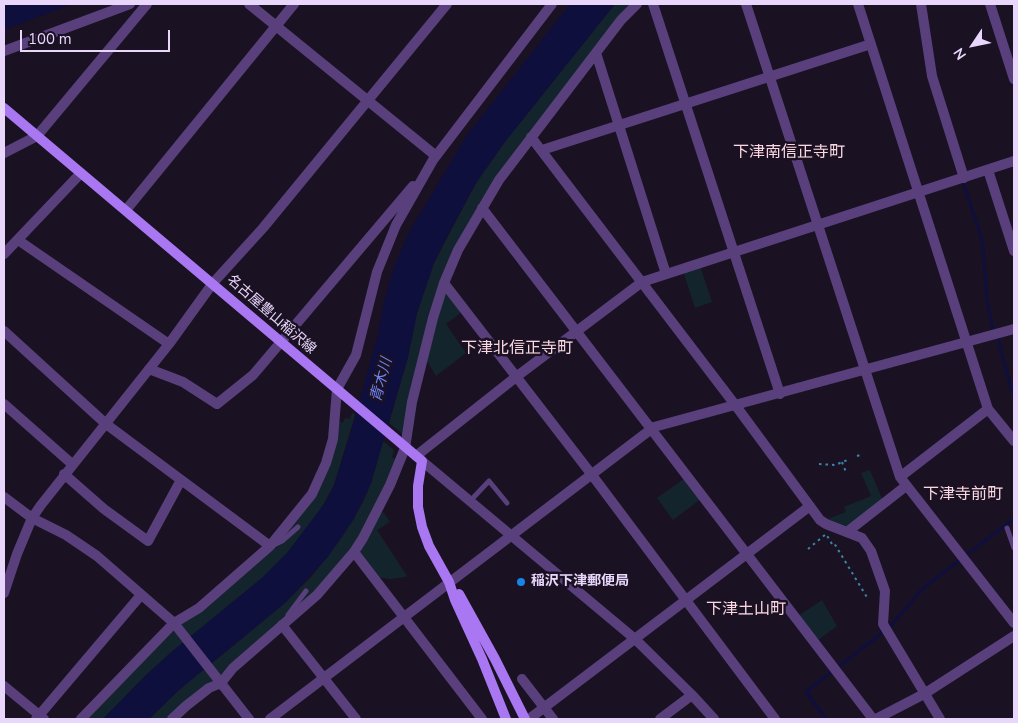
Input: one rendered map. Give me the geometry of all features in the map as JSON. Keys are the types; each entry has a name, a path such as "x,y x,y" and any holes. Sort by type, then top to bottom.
{"main road":[{"name":"名古屋豊山稲沢線","path":"4,108 419,458"},
{"path":"419,458 418,507 422,527 429,546 449,582 506,719"},
{"path":"449,582 468,610 525,719"}],"street":[{"path":"4,51 130,4"},
{"path":"4,154 37,136 147,4"},
{"path":"249,4 436,156"},
{"path":"126,210 294,4"},
{"path":"4,593 32,518 64,474 169,344 213,283 263,228 447,4"},
{"path":"81,719 175,625 199,608 270,546 312,494 326,463 333,439 341,392 356,355 380,264 396,225 436,156 552,4"},
{"path":"172,719 186,706 220,681 317,595 354,552 390,485 403,446 433,318 444,283 458,250 499,180 621,20 637,4"},
{"path":"653,4 780,394"},
{"path":"746,4 903,482 1014,623"},
{"path":"858,4 988,409 1014,441"},
{"path":"921,4 932,76 964,178"},
{"path":"990,4 1014,79"},
{"path":"542,150 871,44"},
{"path":"596,53 666,274"},
{"path":"532,137 810,506 826,524 862,538 871,551 885,591 883,624 940,719"},
{"path":"714,719 635,639 419,458 516,376 642,282 1014,161"},
{"path":"988,170 1014,251"},
{"path":"4,254 82,173"},
{"path":"149,369 183,382 217,404 253,375 413,186 420,182"},
{"path":"482,208 874,719 924,694 1014,636"},
{"path":"18,240 169,344"},
{"path":"444,283 592,475 775,719"},
{"path":"270,719 654,427 1014,329"},
{"path":"4,331 106,424 270,546"},
{"path":"4,404 72,464"},
{"path":"847,532 988,409"},
{"path":"64,474 104,509 148,541 181,480"},
{"path":"4,497 32,518 66,535 97,556 175,625 249,719"},
{"path":"529,719 810,506"},
{"path":"354,552 482,719"},
{"path":"4,686 40,718 141,596"},
{"path":"282,625 356,719"},
{"path":"522,679 553,719"},
{"path":"660,719 692,695"}],"lane":[{"path":"471,500 489,481 507,503"},
{"path":"270,546 282,541 298,527"},
{"path":"1007,528 1014,548"},
{"path":"282,625 306,592"}],"path":[{"path":"819,464 835,465 850,459"},
{"path":"842,462 846,472"},
{"path":"808,549 826,534 832,544 834,543 868,599"}],"shaded area":[{"path":"615,4 633,4 498,174 442,280 404,435 389,423 408,357 417,313 434,263 476,183 504,143"},
{"path":"700,266 712,302 695,308 683,271"},
{"path":"448,293 462,312 446,324 466,353 436,376 427,361 443,295"},
{"path":"352,412 355,415 334,485 319,512 287,553 262,578 190,637 181,624 284,542 278,541 314,496 338,421 343,423 345,418 350,419"},
{"path":"383,441 394,450 392,457 396,460 362,535 315,593 290,616 305,590 279,625 222,677 211,664 285,603 312,576 342,537 363,502 371,483"},
{"path":"870,470 883,501 844,528 825,520 846,512 844,507 871,496 861,473"},
{"path":"685,478 701,499 673,520 657,498"},
{"path":"383,512 390,522 377,530 407,576 405,577 390,579 376,577 360,555 360,548 379,513"},
{"path":"822,600 837,626 817,641 798,616"},
{"path":"175,629 184,642 146,675 103,719 88,719 126,676"},
{"path":"205,668 216,682 183,704 167,719 149,719 179,690"}],"water":[{"path":"4,4 72,4 4,30"},
{"name":"青木川","path":"570,4 615,4 504,143 476,183 452,227 434,263 417,313 408,357 371,483 354,519 328,557 285,603 179,690 149,719 103,719 170,653 262,578 287,553 327,500 334,485 350,435 378,334 393,270 408,234 467,135"}],"waterway":[{"path":"963,182 983,247 987,300 993,330"},
{"path":"998,339 1011,389 1014,393"},
{"path":"966,555 1014,519"},
{"path":"890,627 923,588 960,560"},
{"path":"838,667 883,632"},
{"path":"826,719 806,692 832,671"}],"place":[{"name":"稲沢下津郵便局","path":"521,582"}],"district":[{"name":"下津南信正寺町","path":"789,153"},
{"name":"下津北信正寺町","path":"517,349"},
{"name":"下津寺前町","path":"963,495"},
{"name":"下津土山町","path":"746,610"}]}
